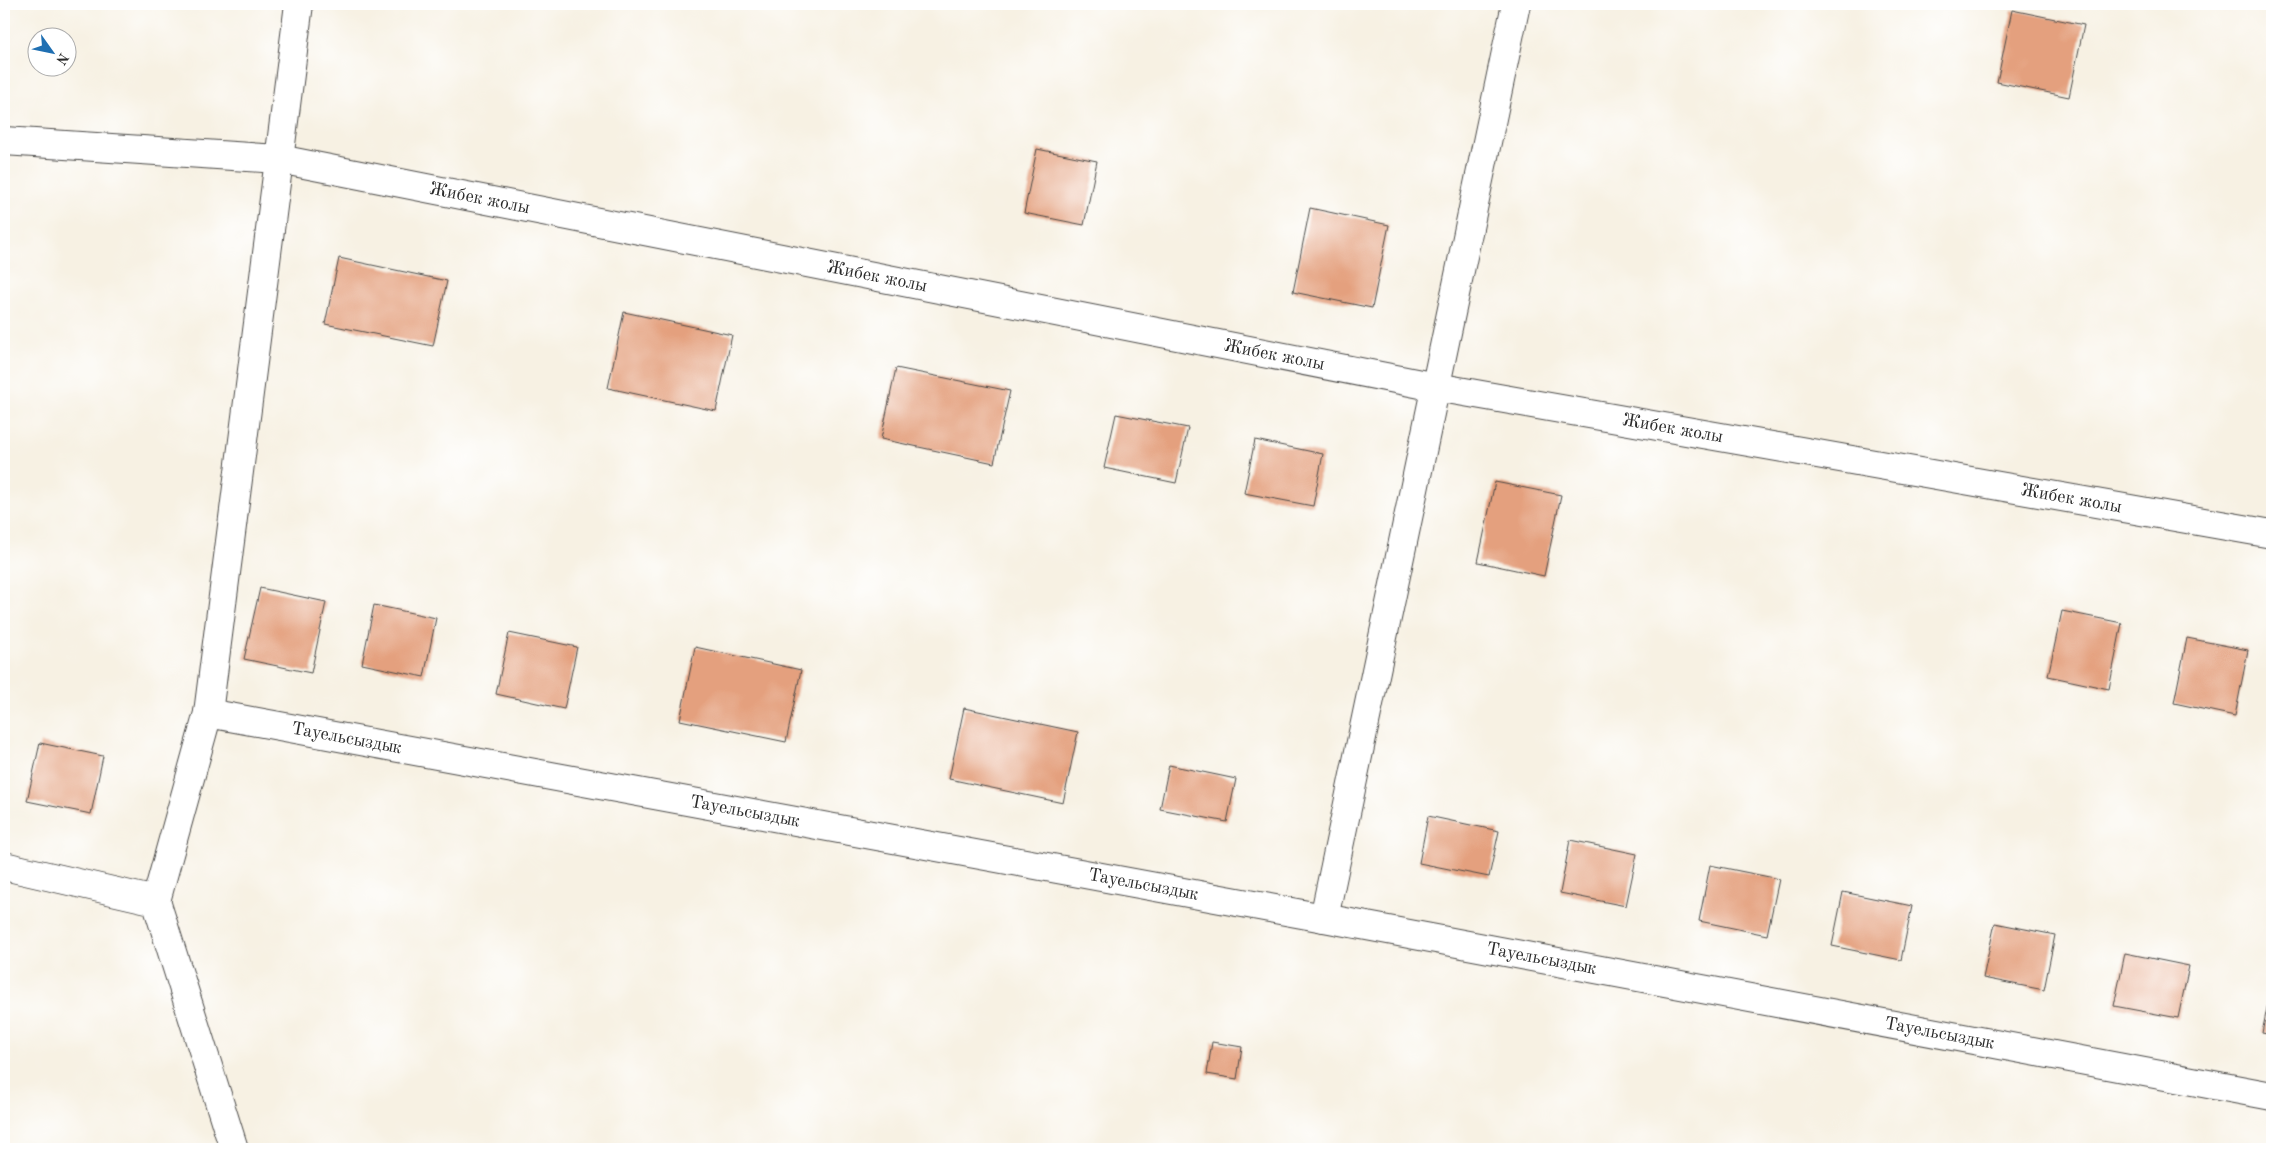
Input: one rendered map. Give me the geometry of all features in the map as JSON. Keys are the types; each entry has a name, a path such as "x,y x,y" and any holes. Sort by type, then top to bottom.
{"street":[{"path":"234,1149 156,901 208,713 299,4"},
{"path":"1324,918 1516,4"},
{"name":"Жибек жолы","path":"4,141 279,159 1436,387 2272,534"},
{"name":"Тауельсыздык","path":"208,713 1324,918 2272,1096"},
{"path":"4,866 156,901"}],"building":[{"path":"2012,10 2084,25 2069,97 1997,82"},
{"path":"1037,149 1097,161 1084,225 1024,213"},
{"path":"1310,208 1389,225 1372,308 1293,292"},
{"path":"339,258 447,281 433,346 325,324"},
{"path":"624,312 732,335 716,411 608,388"},
{"path":"896,368 1010,391 994,463 881,439"},
{"path":"1116,414 1188,428 1176,483 1104,468"},
{"path":"1255,440 1323,454 1313,506 1244,493"},
{"path":"1495,482 1561,495 1544,576 1478,562"},
{"path":"260,588 326,602 311,673 244,659"},
{"path":"374,605 436,618 424,677 362,664"},
{"path":"2062,611 2122,623 2109,689 2048,676"},
{"path":"509,633 577,647 564,709 496,694"},
{"path":"2187,638 2248,650 2235,716 2174,703"},
{"path":"695,647 801,670 786,742 680,720"},
{"path":"964,708 1078,732 1063,803 949,779"},
{"path":"40,743 103,756 91,814 27,801"},
{"path":"1169,765 1236,779 1227,822 1160,809"},
{"path":"1428,816 1499,831 1489,877 1419,863"},
{"path":"1570,840 1637,854 1626,906 1560,893"},
{"path":"1710,865 1779,879 1767,935 1699,921"},
{"path":"1843,892 1912,906 1901,960 1832,946"},
{"path":"1995,923 2055,935 2044,990 1983,978"},
{"path":"2125,953 2189,966 2178,1018 2114,1006"},
{"path":"2272,988 2272,1035 2262,1033"},
{"path":"1212,1042 1242,1047 1237,1079 1207,1074"}]}
